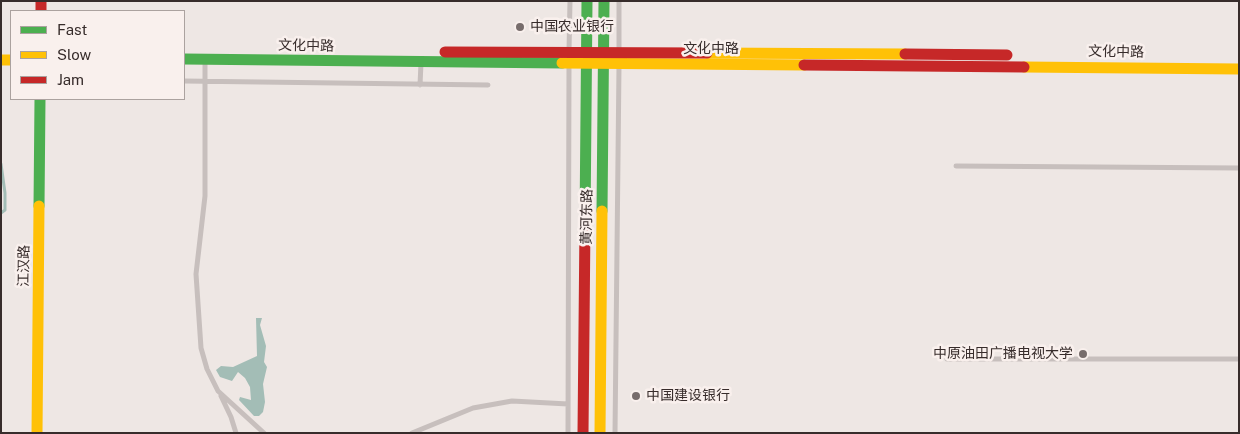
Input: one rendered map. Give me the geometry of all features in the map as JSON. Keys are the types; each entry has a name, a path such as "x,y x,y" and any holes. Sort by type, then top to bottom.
{"street":[{"name":"黄河东路","path":"583,433 587,1"},
{"name":"黄河东路","path":"600,433 604,1"},
{"name":"文化中路","path":"185,49 569,59"},
{"name":"文化中路","path":"185,59 421,62 886,54 1239,58"},
{"name":"文化中路","path":"619,59 1239,69"},
{"name":"江汉路","path":"37,433 40,100"}],"lane":[{"path":"568,433 570,1"},
{"path":"615,433 619,1"},
{"path":"205,60 206,174 197,252 197,303 201,348 207,369 231,417 236,433"},
{"path":"420,84 421,62"},
{"path":"185,82 488,86"},
{"path":"956,166 1239,168"},
{"path":"947,359 1239,359"},
{"path":"218,391 264,433"},
{"path":"412,433 473,408 512,401 568,404"}],"water":[{"path":"256,318 262,318 260,325 266,346 264,362 267,367 263,384 265,402 263,412 259,416 254,416 239,400 240,397 251,400 250,387 245,378 238,372 232,381 220,377 216,370 221,366 233,367 257,356"}],"waterway":[{"path":"1,164 5,193 5,210 1,213"}],"traffic: fast":[{"path":"585,223 587,1"},
{"path":"602,211 604,1"},
{"path":"185,59 562,63"},
{"path":"39,206 40,100"}],"traffic: slow":[{"path":"707,53 905,54"},
{"path":"1,60 10,60"},
{"path":"562,63 804,65"},
{"path":"1024,67 1239,69"},
{"path":"37,433 39,206"},
{"path":"600,433 602,211"}],"traffic: jam":[{"path":"41,1 41,10"},
{"path":"445,52 707,53"},
{"path":"905,54 1007,55"},
{"path":"804,65 1024,67"},
{"path":"583,433 585,223"}],"place":[{"name":"中国农业银行","path":"520,27"},
{"name":"中原油田广播电视大学","path":"1083,354"},
{"name":"中国建设银行","path":"636,396"}]}
